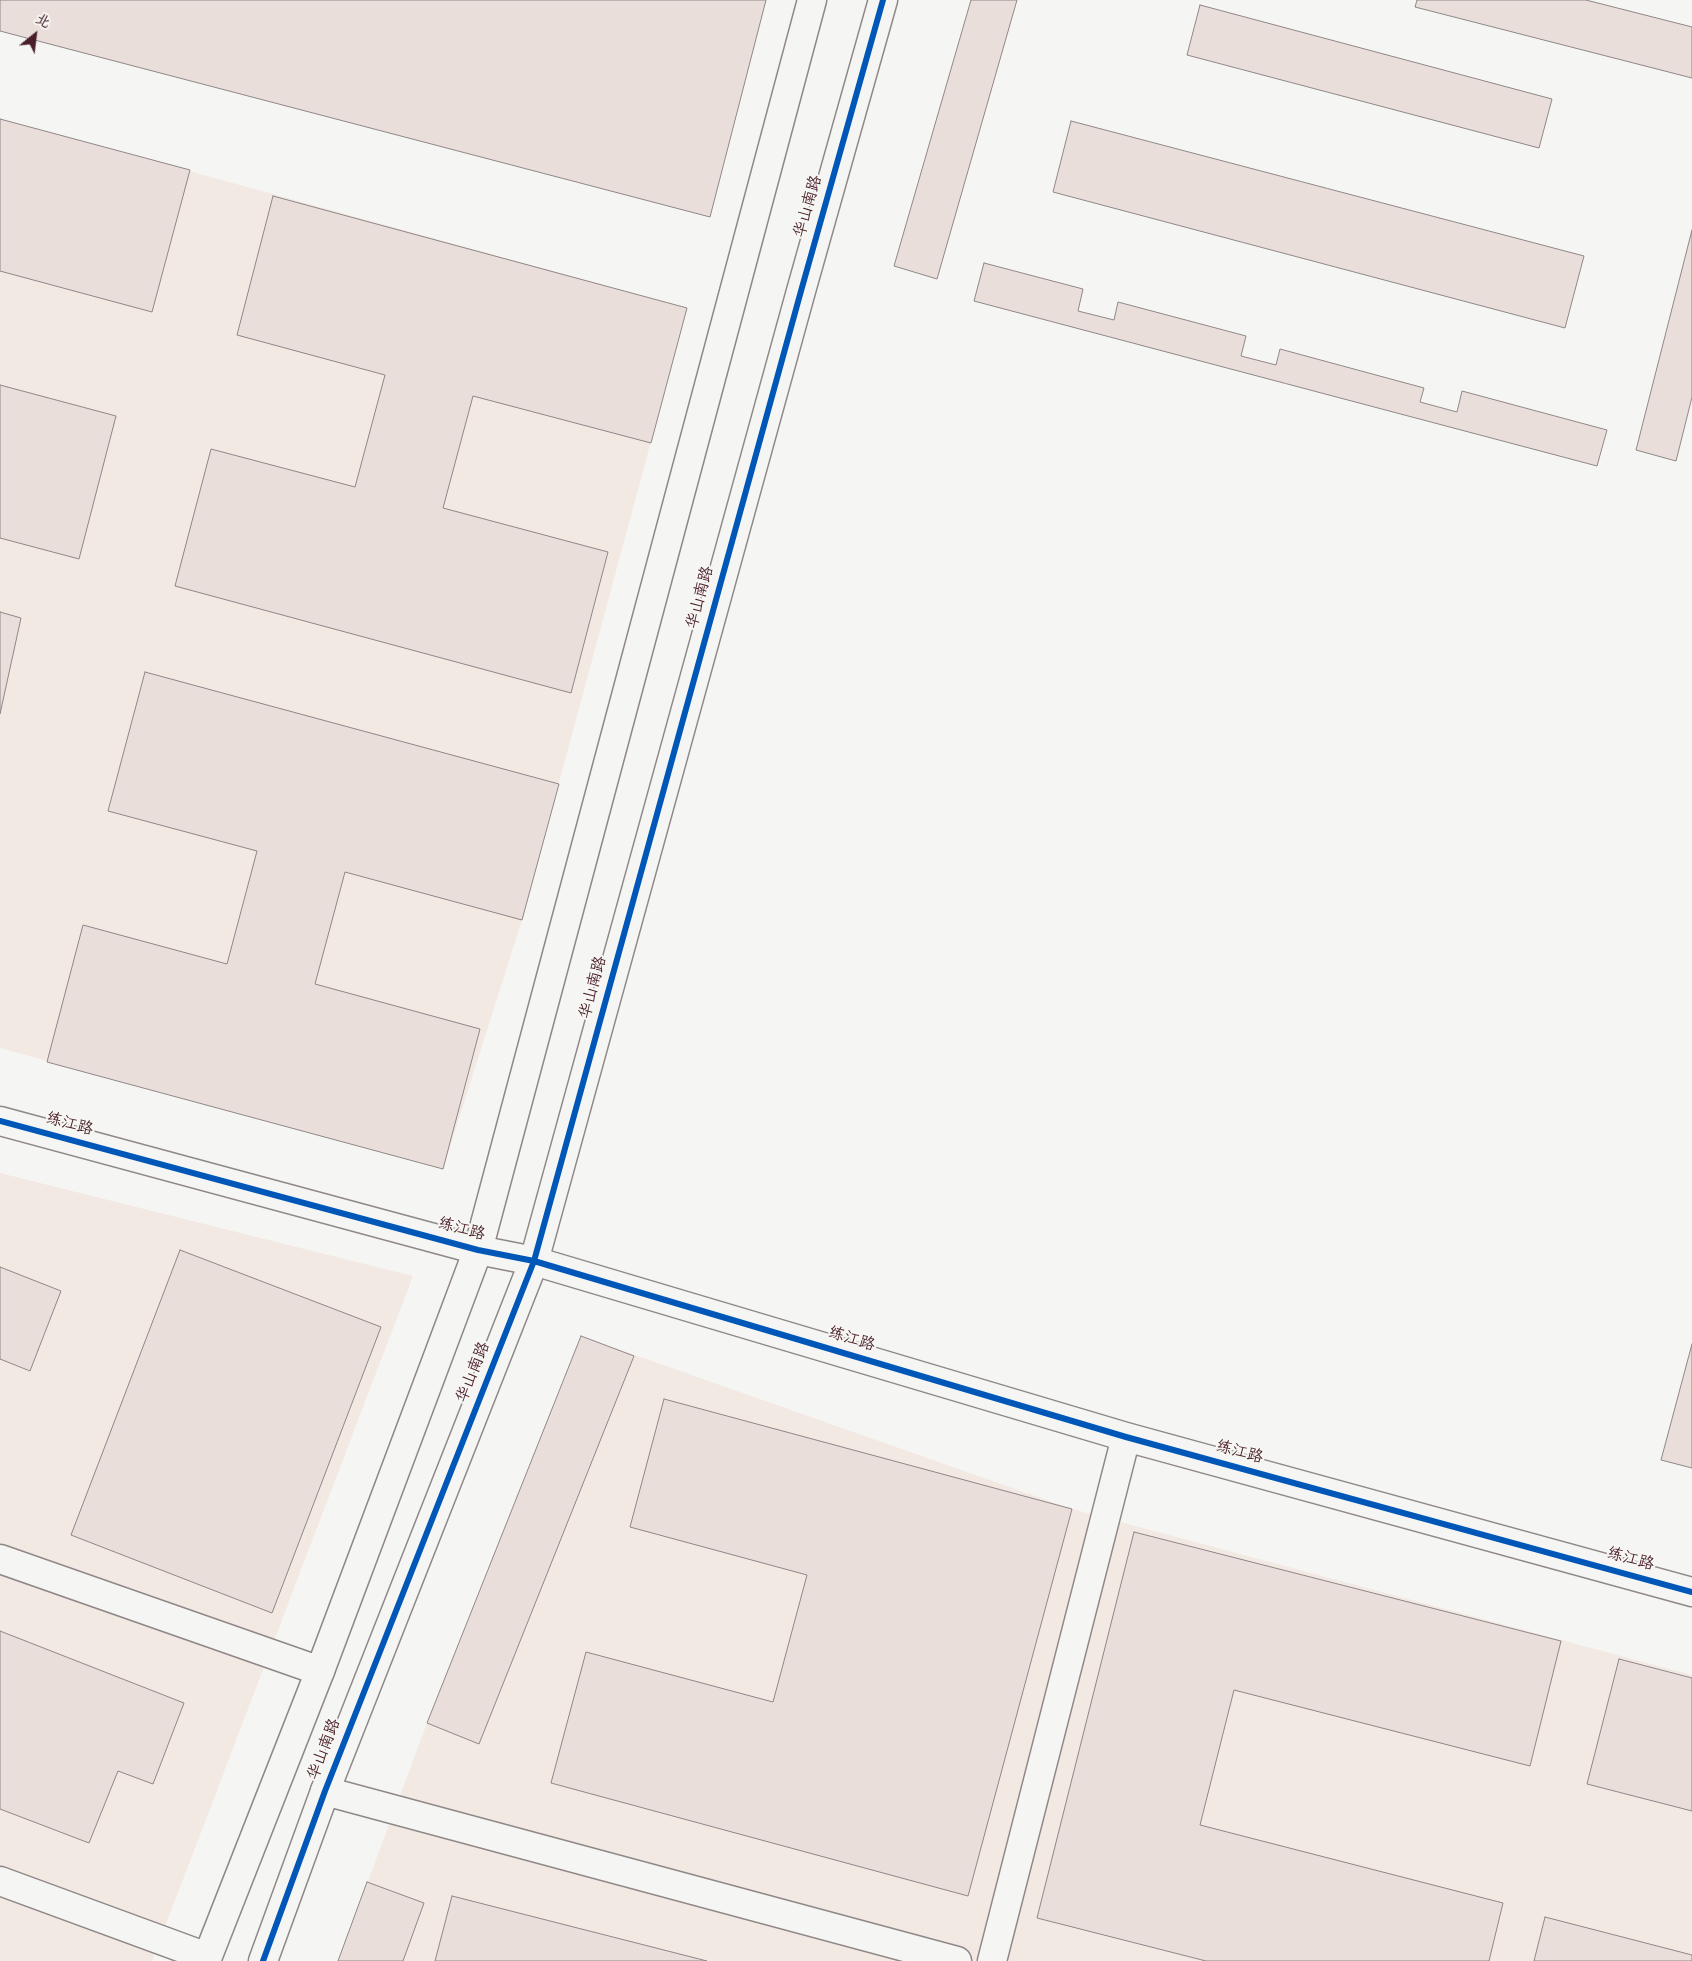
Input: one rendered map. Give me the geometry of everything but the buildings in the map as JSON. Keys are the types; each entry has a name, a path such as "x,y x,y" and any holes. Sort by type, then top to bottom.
{"street":[{"path":"0,1881 206,1959 320,1671 478,1250 812,0"},
{"name":"华山南路","path":"263,1961 325,1791 534,1261 883,0"},
{"name":"练江路","path":"0,1121 478,1250 534,1261 1126,1437 1692,1592"},
{"path":"992,1961 1126,1437"},
{"path":"0,1559 320,1671"},
{"path":"325,1791 957,1961"}],"shaded area":[{"path":"0,119 687,308 522,920 443,1169 0,1048"},
{"path":"0,1173 413,1276 152,1961 0,1961"},
{"path":"581,1336 1072,1509 1692,1675 1692,1961 338,1961 427,1723"}],"cycle path":[{"path":"263,1961 325,1791 534,1261 883,0"},
{"path":"0,1121 478,1250 534,1261 1126,1437 1692,1592"}]}
